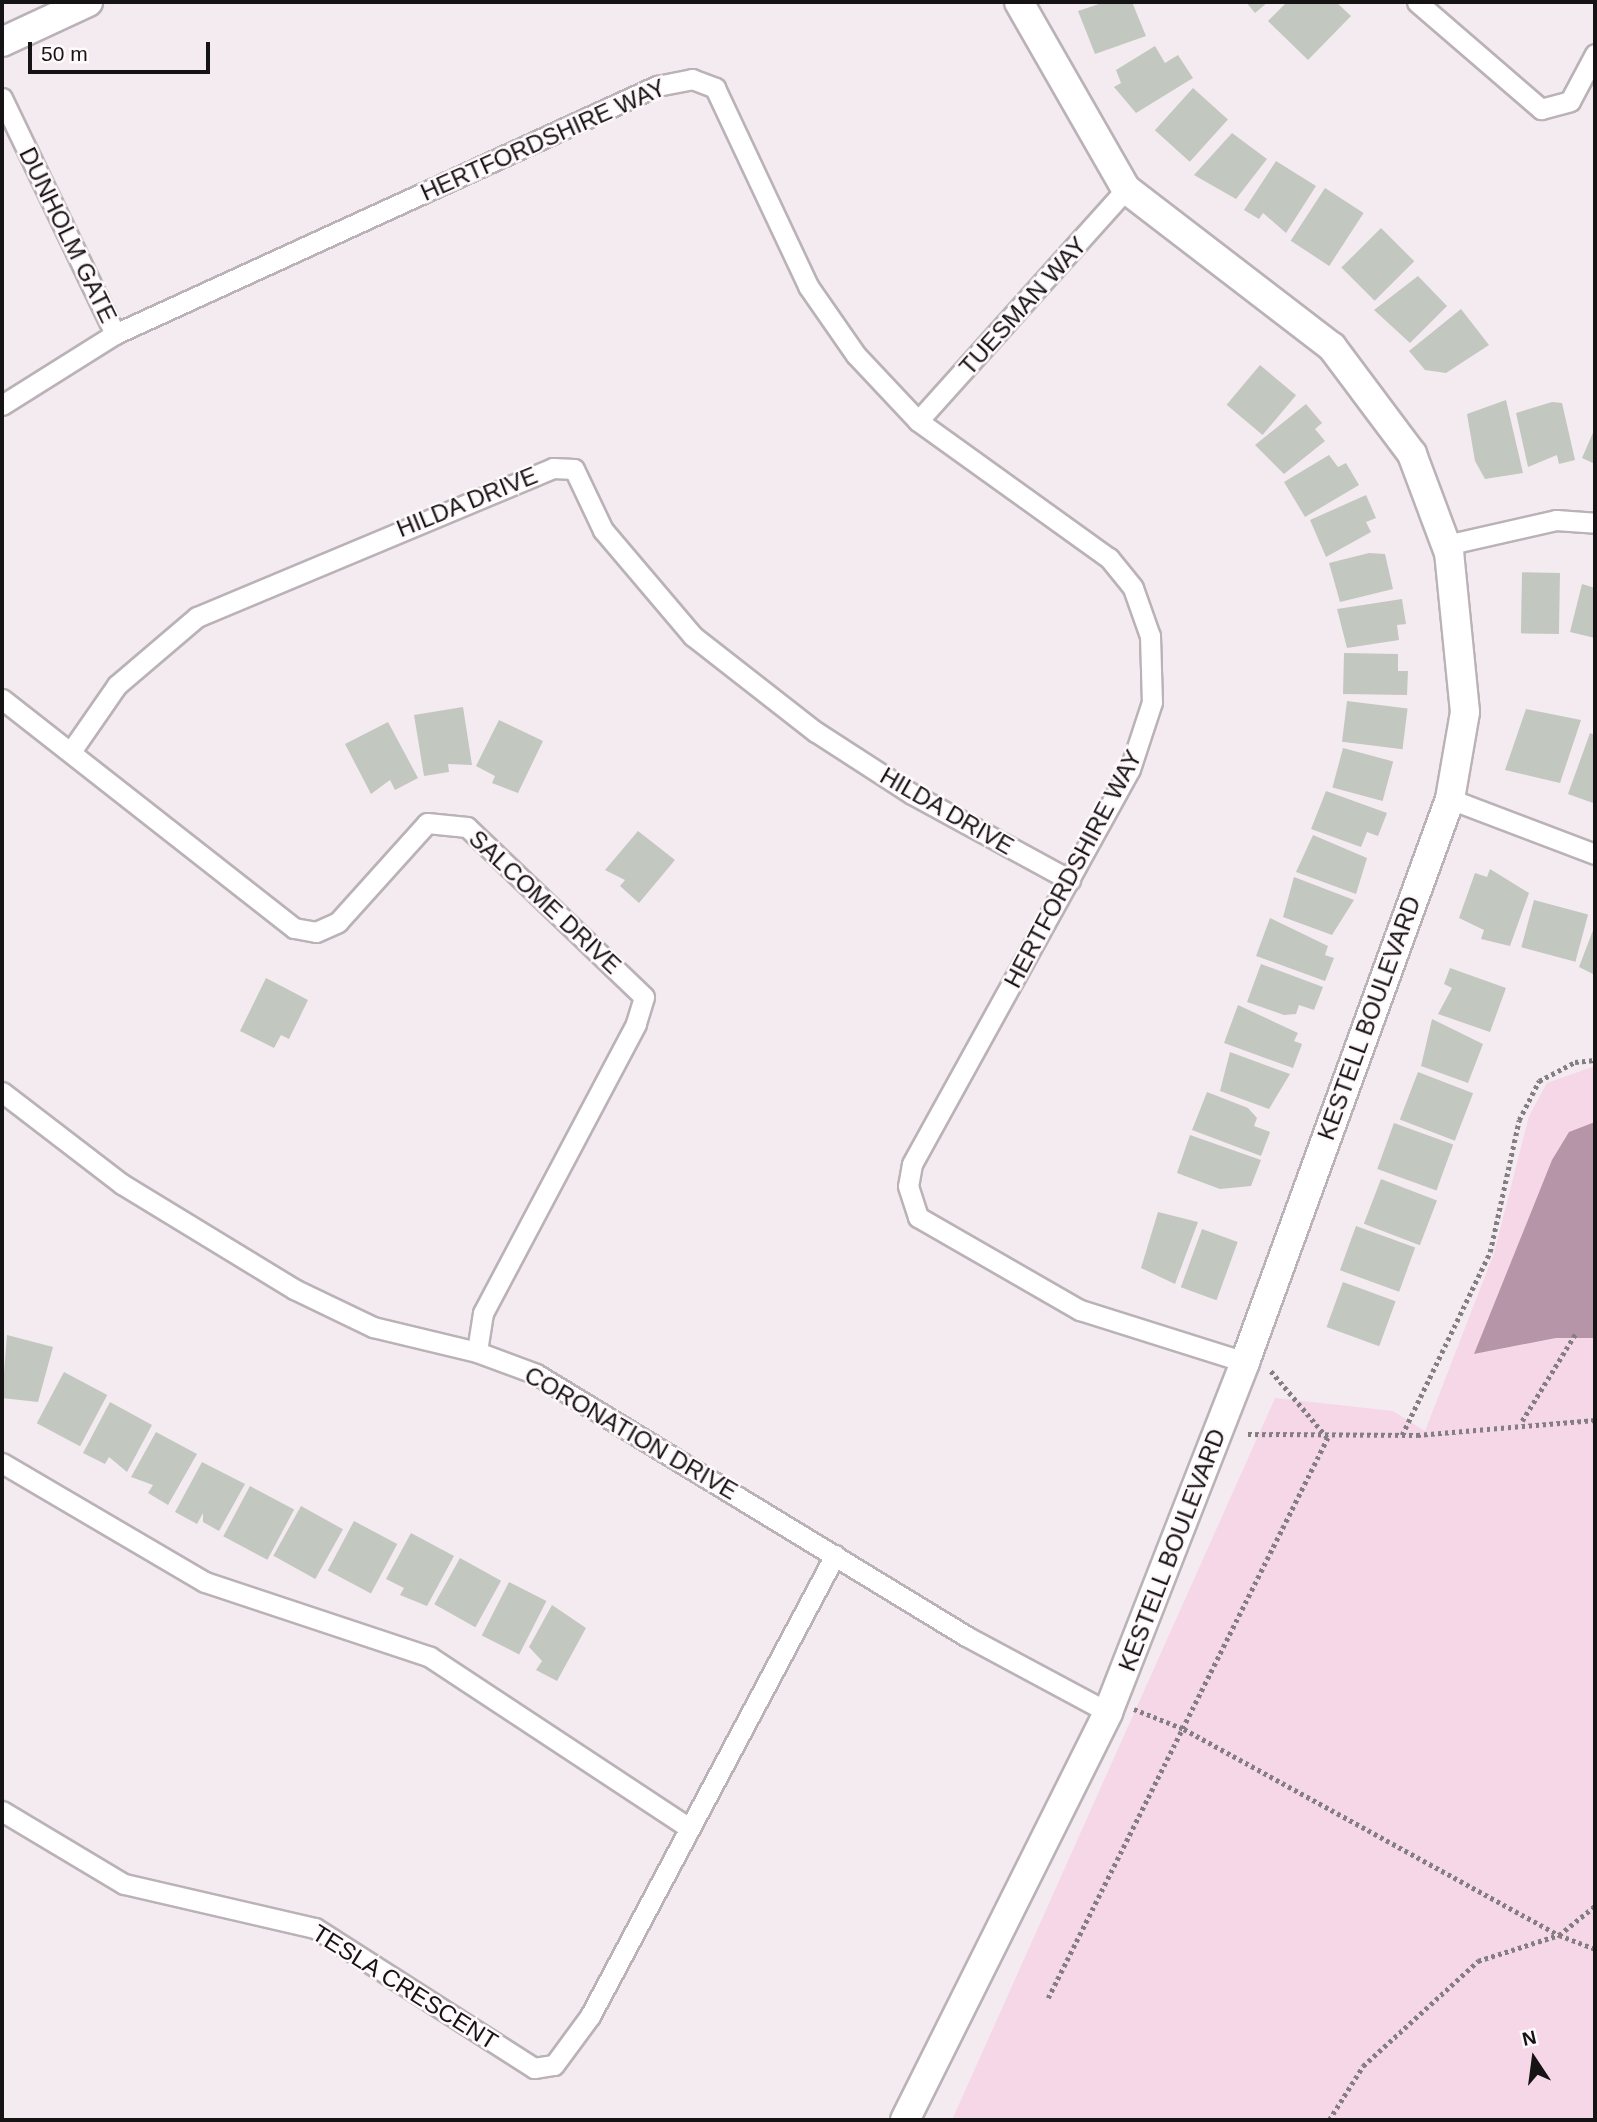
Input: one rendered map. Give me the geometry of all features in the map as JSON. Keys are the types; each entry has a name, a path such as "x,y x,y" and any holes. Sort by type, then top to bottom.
{"street":[{"path":"2,42 88,2"},
{"name":"KESTELL BOULEVARD","path":"905,2120 1120,1710 1258,1367 1450,799 1465,712 1461,632 1446,545 1412,454 1332,347 1126,189 1019,2"},
{"path":"1416,2 1541,109 1570,101 1595,54"},
{"name":"HERTFORDSHIRE WAY","path":"2,404 115,334 657,86 692,79 717,92 808,286 870,372 918,421 1109,558 1133,588 1150,636 1149,713 1130,769 912,1164 908,1186 918,1217 1080,1310 1258,1367"},
{"name":"DUNHOLM GATE","path":"2,98 115,334"},
{"name":"TUESMAN WAY","path":"918,421 1126,189"},
{"name":"HILDA DRIVE","path":"72,750 117,685 197,617 541,472 574,469 603,530 693,636 880,774 1070,880"},
{"path":"1446,545 1556,520 1595,523"},
{"name":"SALCOME DRIVE","path":"2,699 72,750 294,929 316,932 338,922 427,823 467,827 644,997 636,1024 483,1313 477,1352"},
{"path":"1450,799 1595,854"},
{"name":"CORONATION DRIVE","path":"2,1093 122,1184 294,1289 373,1327 477,1352 603,1411 966,1636 1120,1710"},
{"path":"2,1463 205,1582 430,1657 688,1827"},
{"name":"TESLA CRESCENT","path":"2,1811 124,1884 315,1928 534,2068 554,2064 567,2053 835,1555"}],"path":[{"path":"1402,1436 1490,1252 1520,1119 1539,1081 1575,1062 1595,1060"},
{"path":"1522,1422 1576,1333"},
{"path":"1258,1367 1328,1437"},
{"path":"1248,1434 1402,1436 1522,1422 1595,1420"},
{"path":"1048,1998 1328,1437"},
{"path":"1120,1710 1184,1729 1559,1934 1595,1949"},
{"path":"1329,2120 1363,2066 1449,1984 1478,1961 1559,1934 1595,1906"}],"shaded area":[{"path":"1595,1066 1595,1122 1475,1354 1556,1338 1595,1338 1595,2120 952,2120 1275,1398 1393,1411 1425,1431 1494,1253 1529,1116 1547,1083"},
{"path":"1595,1122 1595,1338 1556,1338 1474,1354 1552,1160 1569,1132"}],"building":[{"path":"1105,2 1132,2 1146,36 1095,54 1078,11"},
{"path":"1246,2 1268,2 1255,13"},
{"path":"1287,2 1336,2 1351,16 1308,60 1268,21"},
{"path":"1155,46 1165,63 1178,55 1193,78 1136,113 1114,87 1121,83 1116,70"},
{"path":"1193,88 1228,119 1190,162 1155,130"},
{"path":"1232,133 1267,159 1236,199 1194,175"},
{"path":"1276,161 1316,186 1286,233 1263,213 1259,219 1244,210"},
{"path":"1325,188 1364,213 1329,266 1291,241"},
{"path":"1381,228 1414,261 1375,301 1341,268"},
{"path":"1418,276 1447,306 1410,343 1374,310"},
{"path":"1461,309 1489,345 1446,373 1425,370 1409,351"},
{"path":"1260,365 1296,395 1263,435 1227,405"},
{"path":"1506,400 1523,473 1485,479 1475,461 1467,414"},
{"path":"1552,402 1562,403 1575,460 1559,464 1557,455 1528,467 1516,413"},
{"path":"1306,404 1322,423 1315,429 1325,441 1284,474 1255,445"},
{"path":"1595,428 1595,464 1582,458"},
{"path":"1329,455 1338,467 1346,463 1359,485 1305,517 1284,482"},
{"path":"1366,495 1376,518 1366,522 1371,532 1326,557 1310,520"},
{"path":"1369,553 1385,554 1393,589 1340,602 1329,563"},
{"path":"1522,572 1560,573 1559,634 1521,633"},
{"path":"1582,584 1595,588 1595,638 1570,632"},
{"path":"1402,599 1406,624 1397,625 1399,640 1347,648 1337,609"},
{"path":"1344,653 1398,654 1398,671 1408,671 1407,695 1343,694"},
{"path":"1347,701 1408,708 1403,749 1342,742"},
{"path":"463,707 472,765 448,764 449,772 424,776 414,715"},
{"path":"1526,709 1581,720 1560,783 1505,770"},
{"path":"499,720 543,741 518,793 492,783 495,776 476,766"},
{"path":"388,722 418,778 395,790 390,780 371,794 345,744"},
{"path":"1590,733 1595,735 1593,803 1568,794"},
{"path":"1343,748 1393,761 1383,801 1332,788"},
{"path":"1326,791 1387,813 1378,836 1367,832 1361,847 1311,829"},
{"path":"638,831 675,860 639,903 620,886 625,880 605,870"},
{"path":"1313,835 1367,858 1356,894 1296,872"},
{"path":"1490,869 1529,893 1510,946 1481,939 1484,930 1459,918 1475,873 1487,877"},
{"path":"1294,877 1354,900 1332,935 1283,917"},
{"path":"1534,900 1588,914 1575,962 1521,947"},
{"path":"1270,918 1328,946 1325,955 1334,958 1325,981 1256,956"},
{"path":"1595,925 1595,975 1579,967"},
{"path":"1261,964 1323,987 1314,1010 1299,1005 1296,1014 1284,1015 1247,1002"},
{"path":"1450,968 1506,988 1490,1032 1438,1014 1452,988 1444,984"},
{"path":"266,978 308,1000 289,1039 281,1035 274,1048 240,1031"},
{"path":"1238,1005 1298,1033 1294,1041 1302,1044 1293,1068 1224,1043"},
{"path":"1432,1019 1483,1044 1468,1083 1421,1066"},
{"path":"1230,1052 1290,1074 1269,1109 1220,1091"},
{"path":"1418,1072 1473,1093 1455,1141 1400,1120"},
{"path":"1207,1092 1248,1108 1257,1118 1254,1126 1270,1132 1261,1156 1192,1130"},
{"path":"1394,1123 1453,1145 1436,1191 1377,1169"},
{"path":"1190,1135 1261,1160 1251,1186 1220,1189 1177,1173"},
{"path":"1381,1179 1437,1201 1420,1245 1364,1224"},
{"path":"1158,1212 1198,1222 1175,1284 1141,1268"},
{"path":"1356,1226 1415,1248 1399,1292 1340,1270"},
{"path":"1202,1229 1238,1242 1217,1300 1181,1287"},
{"path":"1343,1282 1396,1301 1379,1346 1327,1327"},
{"path":"7,1335 53,1347 38,1402 2,1398"},
{"path":"64,1372 107,1395 80,1446 37,1423"},
{"path":"110,1402 152,1425 127,1472 109,1457 105,1464 83,1453"},
{"path":"156,1432 197,1454 168,1505 148,1493 153,1485 131,1477"},
{"path":"202,1462 245,1484 219,1531 203,1522 203,1513 197,1524 175,1512"},
{"path":"250,1486 294,1509 267,1560 223,1536"},
{"path":"301,1506 343,1529 315,1579 273,1556"},
{"path":"354,1521 397,1544 371,1593 328,1570"},
{"path":"411,1533 454,1556 427,1606 400,1595 404,1588 386,1579"},
{"path":"460,1558 501,1581 475,1627 434,1604"},
{"path":"509,1582 546,1601 519,1655 482,1635"},
{"path":"552,1605 586,1628 557,1681 536,1670 542,1661 529,1647"}]}
